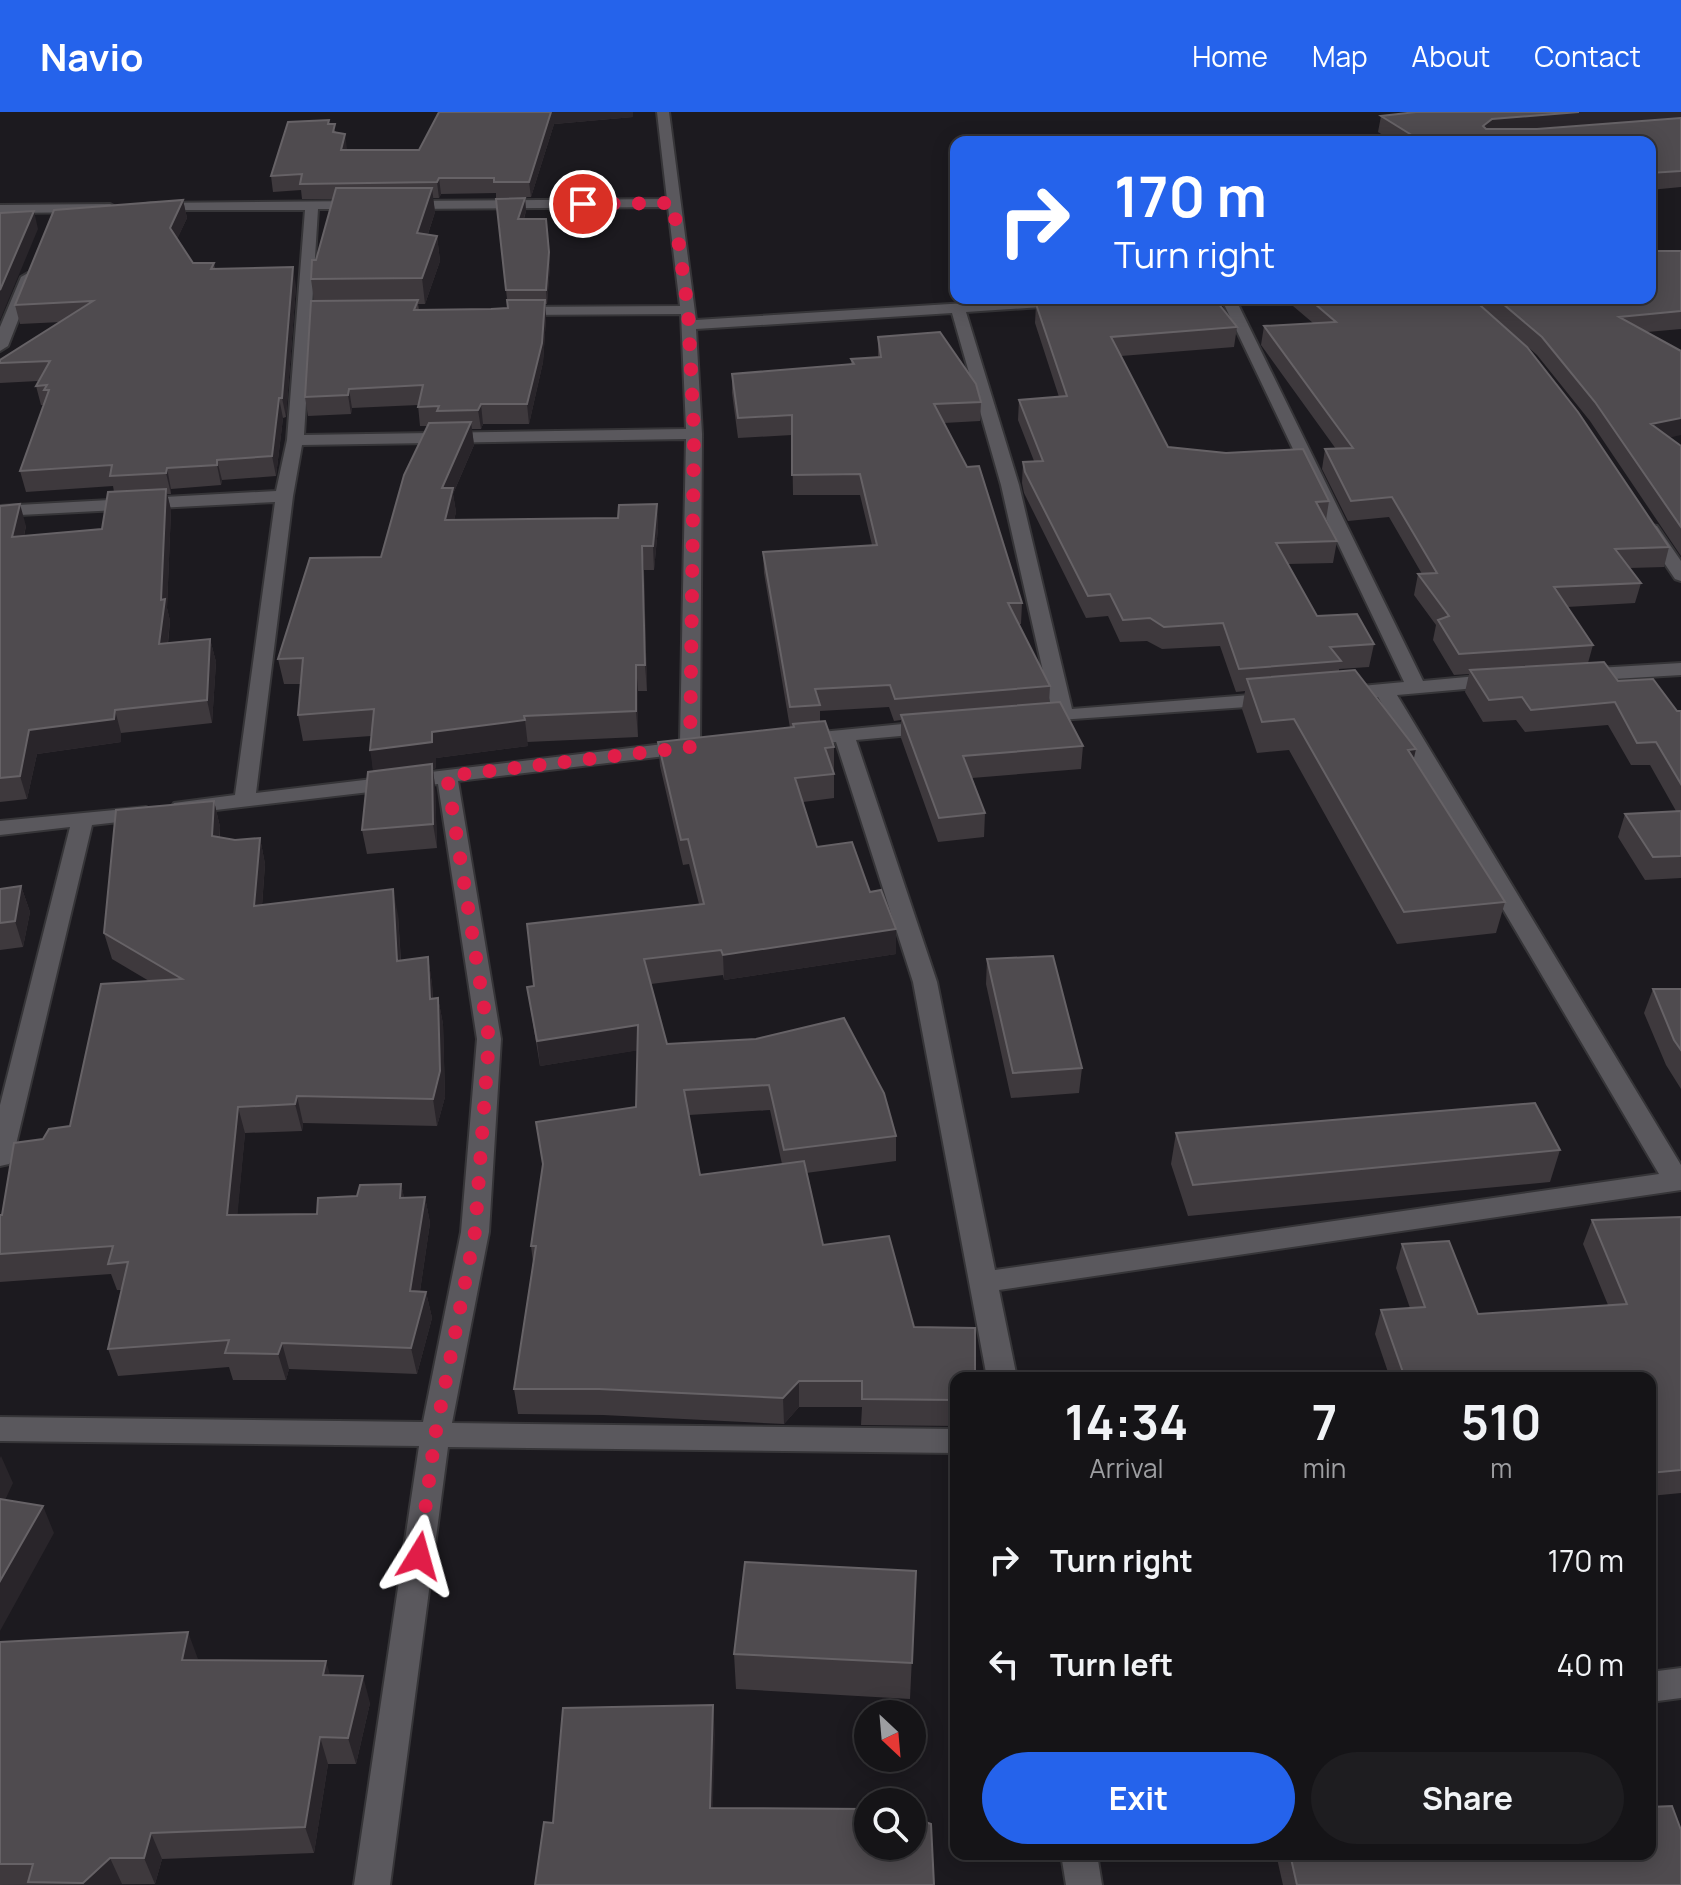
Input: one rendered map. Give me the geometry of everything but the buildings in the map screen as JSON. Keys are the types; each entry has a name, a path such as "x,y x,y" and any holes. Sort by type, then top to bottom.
{"street":[{"path":"0,828 82,821 698,746 694,434 689,318 663,112"},
{"path":"391,205 673,203"},
{"path":"137,207 375,205"},
{"path":"245,799 284,496 295,440 312,312 312,206"},
{"path":"0,209 54,215 121,208"},
{"path":"0,346 34,263"},
{"path":"504,311 689,318 1030,304"},
{"path":"1231,304 1416,686"},
{"path":"958,309 1010,485 1063,716"},
{"path":"295,440 694,434"},
{"path":"0,511 284,496"},
{"path":"1640,513 1681,575"},
{"path":"1554,677 1681,669"},
{"path":"1324,695 1523,679"},
{"path":"983,1282 1679,1181 1385,691"},
{"path":"1016,720 1293,698"},
{"path":"783,740 954,725"},
{"path":"844,735 925,982 1001,1372"},
{"path":"372,1885 435,1436 475,1232 489,1039 447,776"},
{"path":"0,1157 82,821"},
{"path":"0,1429 950,1441"},
{"path":"1656,1686 1681,1683"},
{"path":"1080,1860 1084,1885"}],"route":[{"path":"419,1556 435,1436 475,1232 489,1039 447,776 690,747 694,434 688,310 673,203 583,204"}]}
